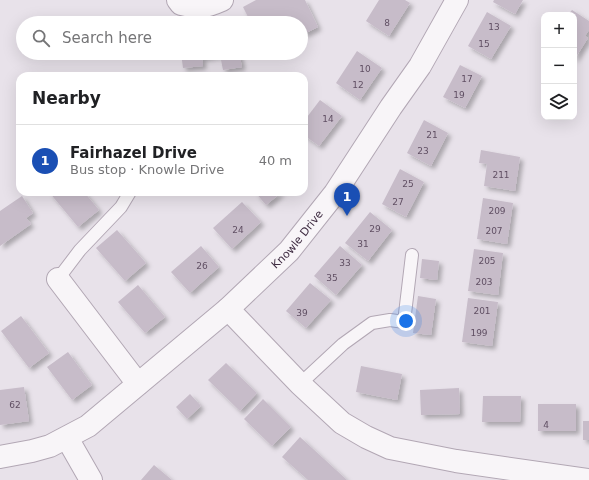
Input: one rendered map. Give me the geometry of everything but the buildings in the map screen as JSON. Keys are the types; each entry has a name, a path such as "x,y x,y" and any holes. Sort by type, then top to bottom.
{"street":[{"path":"178,0 181,4 192,7 205,7 222,0"},
{"name":"Knowle Drive","path":"0,457 50,446 88,426 228,309 289,251 335,193 391,107 420,66 457,0"},
{"path":"58,279 138,384"},
{"path":"228,309 300,384 342,423 366,437 390,448 456,461 586,480"},
{"path":"67,438 91,480"}],"lane":[{"path":"58,279 80,250 121,207 128,196"},
{"path":"300,384 343,344 372,323 390,320 404,322 412,255"}],"place":[{"name":"Fairhazel Drive","path":"347,216"}]}
